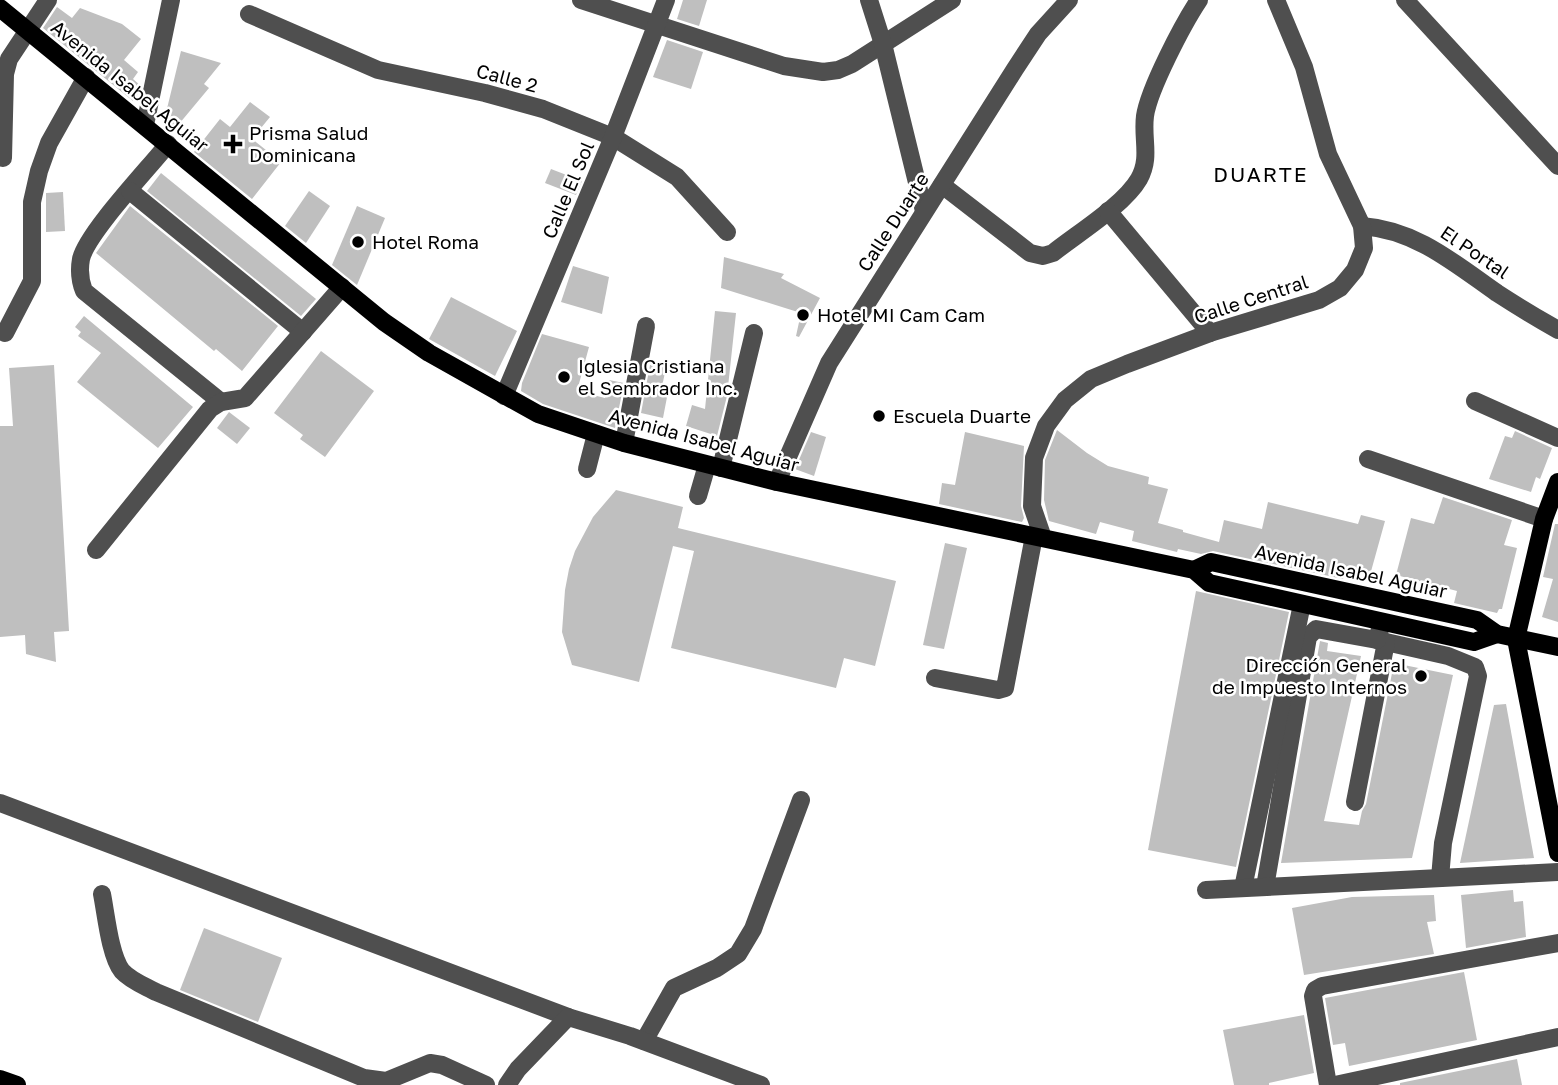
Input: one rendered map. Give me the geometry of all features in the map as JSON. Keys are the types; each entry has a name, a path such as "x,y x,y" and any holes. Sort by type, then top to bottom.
{"main road":[{"name":"Avenida Isabel Aguiar","path":"0,8 384,322 429,353 538,414 624,443 777,482 1194,570 1209,583 1474,642 1497,634"},
{"path":"1558,482 1544,519 1516,639 1558,853"},
{"name":"Avenida Isabel Aguiar","path":"1194,570 1211,562 1477,620 1497,634 1558,647"},
{"path":"1302,604 1307,584"},
{"path":"0,1079 17,1085"}],"street":[{"path":"3,158 5,74 9,60 48,0"},
{"path":"145,125 171,0"},
{"path":"581,0 784,66 823,72 838,70 952,0"},
{"name":"Calle El Sol","path":"504,396 613,137 666,0"},
{"path":"869,0 883,44 924,211"},
{"name":"Calle Duarte","path":"777,482 828,363 1038,34 1069,0"},
{"path":"942,185 1021,247 1036,256 1053,253 1108,211 1134,187 1146,162 1144,118 1148,102 1199,0"},
{"path":"1276,0 1304,67 1328,155 1362,226"},
{"path":"1405,0 1558,166"},
{"name":"Calle 2","path":"249,14 378,69 542,109 613,137 677,177 727,232"},
{"path":"5,333 32,281 32,202 39,172 49,143 86,77"},
{"path":"168,144 91,238 82,257 80,279 84,291 221,402"},
{"path":"130,191 303,332"},
{"path":"1108,211 1210,333"},
{"name":"El Portal","path":"1362,226 1384,228 1426,244 1516,306 1558,330"},
{"name":"Calle Central","path":"1038,537 1031,506 1034,458 1046,426 1065,400 1091,379 1210,333 1319,300 1340,288 1354,270 1364,248 1362,226"},
{"path":"96,550 210,409 221,402 245,398 342,287"},
{"path":"624,443 646,326"},
{"path":"698,496 714,467 754,332"},
{"path":"1475,401 1558,438"},
{"path":"587,469 596,434"},
{"path":"1368,459 1544,519"},
{"path":"935,678 998,690 1004,688 1038,537"},
{"path":"1243,888 1302,604"},
{"path":"1355,802 1382,641 1382,622"},
{"path":"1265,887 1308,637 1316,629 1448,656 1475,667 1478,676 1443,843 1440,878"},
{"path":"644,1041 674,988 717,968 738,954 752,929 801,800"},
{"path":"0,803 568,1017 644,1041 761,1085"},
{"path":"1206,890 1558,872"},
{"path":"102,894 119,967 125,974 156,992 363,1078 386,1081 430,1063 442,1065 486,1085"},
{"path":"1328,1085 1313,996 1315,990 1322,986 1558,943"},
{"path":"507,1085 518,1069 568,1017"},
{"path":"1335,1085 1558,1037"}],"building":[{"path":"683,0 707,0 699,26 677,19"},
{"path":"57,7 72,18 80,8 122,24 141,39 124,60 138,72 133,79 141,86 133,101 43,28"},
{"path":"667,40 703,52 691,89 653,77"},
{"path":"181,51 221,63 204,84 209,88 174,130 164,121"},
{"path":"250,102 270,117 252,139 281,162 252,199 194,152 220,119 230,127"},
{"path":"551,169 582,181 576,195 545,183"},
{"path":"161,173 316,299 301,316 147,191"},
{"path":"309,191 330,206 306,243 285,226"},
{"path":"63,192 65,231 46,232 46,193"},
{"path":"130,206 278,326 242,371 96,253"},
{"name":"Hotel Roma","path":"357,206 385,218 357,285 332,265"},
{"path":"724,257 784,274 781,278 820,298 799,337 796,336 801,313 721,288"},
{"path":"573,266 609,277 602,314 561,302"},
{"path":"451,297 517,331 495,376 429,339"},
{"path":"715,311 736,313 727,396 717,436 686,426 692,405 705,409"},
{"path":"84,316 193,407 158,448 77,382 101,353 78,336 81,332 75,327"},
{"path":"542,334 589,347 577,391 605,398 609,380 624,383 615,428 543,404 521,391"},
{"path":"321,351 374,391 325,457 300,439 303,435 274,413"},
{"path":"54,365 69,631 54,632 56,662 26,654 25,635 0,637 0,426 13,426 9,368"},
{"path":"650,365 666,368 661,391 668,392 663,418 641,413"},
{"path":"229,412 250,428 237,444 217,428"},
{"path":"1057,430 1108,466 1149,477 1148,484 1168,489 1158,523 1219,542 1224,520 1262,529 1268,502 1358,524 1361,515 1385,521 1370,575 1346,569 1343,579 1213,551 1201,554 1178,549 1177,552 1132,541 1134,531 1100,522 1096,534 1049,521 1044,500 1045,460"},
{"path":"1515,431 1552,448 1540,479 1536,477 1531,492 1489,479 1505,436 1512,438"},
{"path":"811,432 826,437 814,476 795,469"},
{"path":"965,432 1024,446 1022,522 939,504 942,483 955,485"},
{"path":"616,490 683,507 678,528 896,581 875,666 844,658 836,688 671,648 694,551 673,546 639,682 572,665 562,632 569,569 593,517"},
{"path":"1443,497 1512,520 1504,545 1517,548 1502,609 1497,613 1454,603 1457,591 1396,575 1411,518 1434,524"},
{"path":"1555,524 1558,524 1558,622 1542,617 1553,579 1543,577"},
{"path":"945,543 967,548 944,649 923,645"},
{"path":"1196,591 1289,612 1236,867 1148,850"},
{"path":"1320,641 1328,643 1327,651 1361,656 1324,821 1359,825 1366,804 1394,663 1453,675 1412,858 1281,863"},
{"path":"1506,704 1534,858 1460,863 1494,705"},
{"path":"1513,890 1514,902 1523,901 1526,937 1466,948 1461,895"},
{"path":"1434,895 1436,921 1427,922 1434,954 1304,975 1292,908 1352,897"},
{"path":"204,928 282,958 258,1022 180,990"},
{"path":"1464,972 1477,1040 1349,1066 1345,1043 1333,1045 1325,998"},
{"path":"1304,1015 1314,1073 1269,1085 1234,1085 1223,1030"},
{"path":"1517,1059 1522,1085 1400,1085 1400,1083"}],"place":[{"name":"Prisma Salud Dominicana","path":"233,144"},
{"name":"Hotel Roma","path":"358,242"},
{"name":"Hotel MI Cam Cam","path":"803,315"},
{"name":"Iglesia Cristiana el Sembrador Inc.","path":"564,377"},
{"name":"Escuela Duarte","path":"879,416"},
{"name":"Dirección General de Impuesto Internos","path":"1421,676"}],"district":[{"name":"DUARTE","path":"1261,175"}]}
